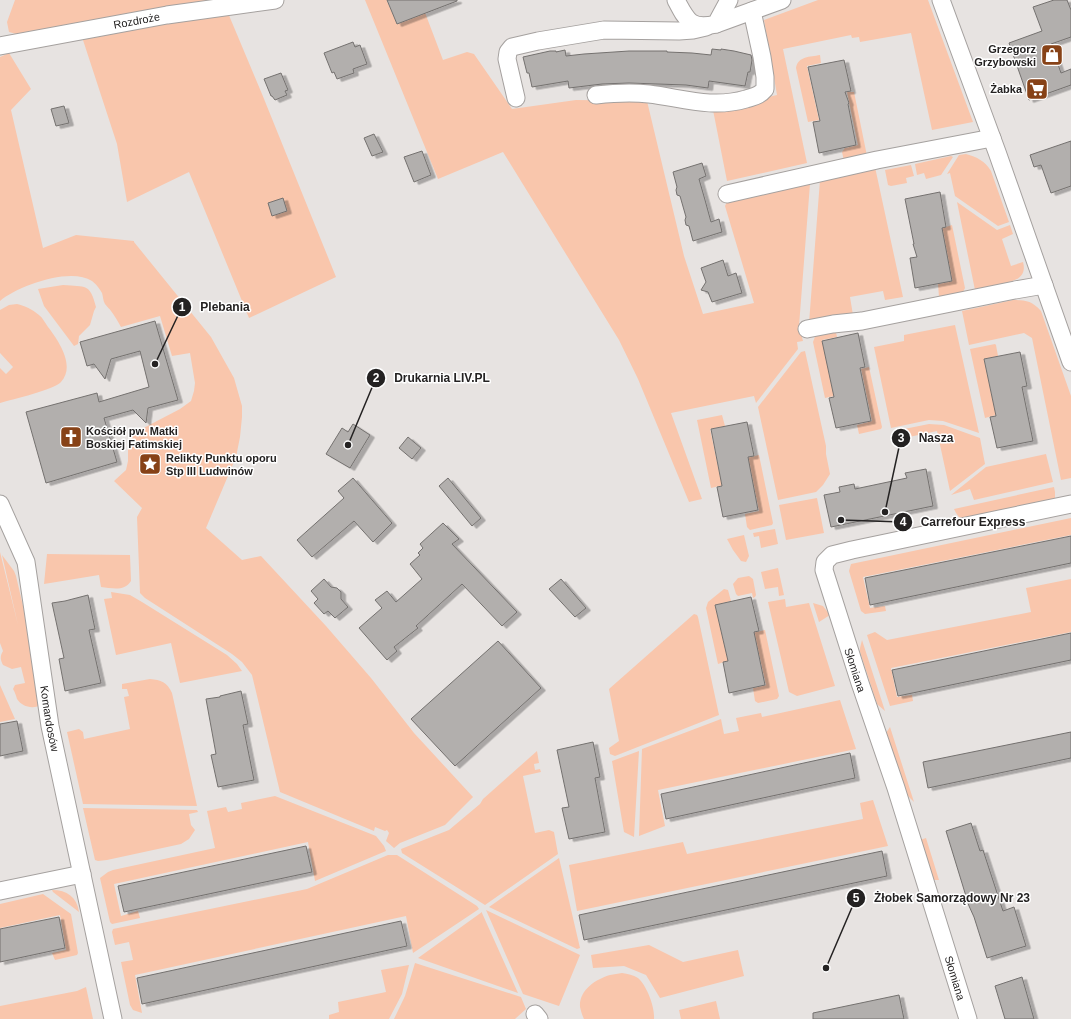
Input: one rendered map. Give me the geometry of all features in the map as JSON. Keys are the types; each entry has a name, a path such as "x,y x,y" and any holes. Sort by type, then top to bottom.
{"street":[{"name":"Rozdroże","path":"0,46 167,15 275,0"},
{"path":"676,0 687,19 694,24 711,25"},
{"path":"711,25 728,0"},
{"path":"516,98 507,59 508,52 512,47 604,30 693,30 782,0"},
{"path":"941,0 992,138 1071,362"},
{"path":"596,95 624,92 718,104 759,95 765,89 764,77 752,11"},
{"path":"727,194 877,160 992,138"},
{"path":"807,329 833,324 862,321 1015,290 1044,286"},
{"name":"Komandosów","path":"0,504 26,562 50,726 113,1019"},
{"name":"Słomiana","path":"968,1019 896,788 860,684 824,570 825,562 832,555 852,550 1071,504"},
{"path":"0,891 82,874"}],"shaded area":[{"path":"15,0 212,0 20,35 9,32 7,22"},
{"path":"365,0 390,0 387,1 397,24 415,17 424,10 443,60 467,52 474,54 512,109 576,100 647,101 684,256 703,314 754,303 725,206 727,202 810,184 799,326 803,341 797,342 798,349 756,403 754,396 671,413 702,499 689,502 638,379 619,340 503,152 438,179"},
{"path":"818,0 928,0 973,122 932,130 911,33 860,42 859,37 852,38 851,35 783,49 807,163 727,181 713,110 777,95 764,20"},
{"path":"228,13 336,277 249,318 189,172 127,202 117,144 82,37"},
{"path":"9,53 31,89 11,110 43,248 76,235 134,241 211,337 234,378 242,406 242,417 236,457 206,528 242,560 261,556 326,626 371,678 414,733 473,797 445,825 400,843 394,848 386,841 389,833 387,830 385,831 375,827 374,831 280,792 252,675 242,662 232,654 145,598 140,593 137,517 142,508 114,481 126,470 128,461 128,440 134,433 180,409 191,401 195,383 190,353 172,356 160,316 121,327 105,304 99,288 92,281 82,277 58,277 44,280 31,284 8,295 0,301 0,57"},
{"path":"820,55 821,63 807,66 819,120 808,122 796,68 799,61 802,59"},
{"path":"847,92 854,92 867,156 844,161 842,152 845,148 858,145"},
{"path":"966,154 980,160 991,171 1009,222 998,226 955,196 950,173 947,174 959,155"},
{"path":"951,156 953,157 941,175 926,179 924,173 917,175 915,164"},
{"path":"911,165 914,176 906,178 907,183 891,186 888,185 885,170"},
{"path":"875,167 903,297 885,300 883,291 850,297 853,315 809,323 820,180"},
{"path":"957,202 997,230 1010,225 1013,234 1002,239 1011,266 1023,262 1023,273 1017,279 1007,283 975,290"},
{"path":"952,225 965,288 963,292 939,297 938,284 952,281 944,238 941,238 940,229"},
{"path":"63,285 77,286 89,290 92,294 96,307 90,325 79,336 78,344 74,346 44,306 38,289"},
{"path":"1013,300 1028,302 1035,305 1041,311 1071,396 1071,478 1061,480 1032,338 1024,333 969,345 962,311"},
{"path":"17,304 31,309 42,318 64,353 67,368 65,376 57,385 42,391 0,403 0,368 6,374 13,367 0,353 0,310 9,305"},
{"path":"955,325 979,433 943,421 929,420 891,428 874,347 904,341 904,335"},
{"path":"835,328 837,337 822,340 834,396 825,398 813,342 816,334"},
{"path":"995,344 998,356 984,359 996,415 985,418 970,349"},
{"path":"805,351 826,446 830,474 823,485 816,492 778,500 758,407 801,352"},
{"path":"869,367 882,427 881,429 859,434 857,425 872,421 861,369"},
{"path":"722,415 725,426 710,429 720,476 722,476 724,485 711,488 697,420"},
{"path":"929,424 944,425 980,438 985,464 950,491 937,431 895,440 893,434 894,431"},
{"path":"1046,454 1053,482 974,500 970,489 951,495 986,467"},
{"path":"759,455 773,523 772,525 750,530 747,527 745,514 759,511 750,468 748,468 746,458"},
{"path":"1054,487 1055,500 961,520 954,509"},
{"path":"817,498 824,533 786,540 779,505"},
{"path":"1071,518 1071,535 863,577 870,608 885,606 886,611 865,614 861,611 849,571 851,564"},
{"path":"775,529 778,544 761,548 759,536 754,537 753,533"},
{"path":"744,535 749,556 746,562 741,561 727,539"},
{"path":"0,552 18,625 2,555 16,576 44,696 42,704 35,707 28,707 19,702 13,689 15,685 25,683 21,667 12,669 3,665 1,659 3,651 0,643"},
{"path":"47,554 130,555 131,581 125,587 121,588 101,587 99,575 44,584"},
{"path":"778,568 784,595 779,596 778,587 765,589 761,572"},
{"path":"749,576 753,579 756,595 755,597 753,598 752,593 738,596 733,584 738,578"},
{"path":"1071,579 1071,632 891,668 897,697 912,695 913,701 890,706 867,635 875,632 887,640 1031,612 1026,588"},
{"path":"724,589 728,590 731,601 715,605 726,651 730,660 718,664 706,608 708,602"},
{"path":"111,592 130,595 142,602 227,655 242,671 180,683 171,643 116,655 104,599 112,598"},
{"path":"785,599 786,607 809,603 835,686 797,696 789,692 768,602"},
{"path":"813,603 823,606 830,615 819,622"},
{"path":"694,614 698,617 719,715 615,756 610,754 609,748 619,741 609,689"},
{"path":"765,630 779,696 777,699 758,703 755,701 753,688 766,685 756,642 752,633"},
{"path":"862,640 885,711 877,704 860,652"},
{"path":"150,679 163,682 168,686 172,693 197,806 83,804 67,732 79,729 83,732 84,739 130,729 124,697 129,696 127,689 122,689 122,684"},
{"path":"0,685 15,719 0,722"},
{"path":"840,700 856,749 658,790 665,826 639,836 642,749 721,719 724,734 739,731 736,718 761,713 762,717"},
{"path":"890,727 914,802 906,794 886,733"},
{"path":"537,751 539,763 534,764 535,770 540,769 541,772 523,776 535,833 549,830 554,832 558,854 485,905 402,853 401,849 449,830 480,804 483,799"},
{"path":"639,751 634,837 624,832 612,761"},
{"path":"275,796 376,836 386,851 315,881 308,842 114,884 121,916 138,911 140,918 112,924 110,922 100,878 113,870 215,848 207,811 226,807 228,812 242,809 241,803"},
{"path":"873,800 888,846 577,911 569,865 683,842 687,854 863,819 860,803"},
{"path":"83,808 197,810 198,812 189,814 191,825 195,830 189,839 181,844 98,861 95,860"},
{"path":"926,838 939,880 933,880 920,840"},
{"path":"388,855 397,855 477,906 479,909 413,953 406,916 135,975 142,1013 133,1010 130,1005 121,962 133,960 129,942 115,945 112,932 113,929 307,889"},
{"path":"559,858 580,948 577,949 489,907"},
{"path":"52,890 62,891 74,898 79,912 53,892"},
{"path":"43,894 71,914 78,953 77,955 55,960 52,953 66,950 60,915 0,928 0,904"},
{"path":"486,910 580,955 559,1006 523,994"},
{"path":"482,913 518,993 418,958"},
{"path":"649,945 683,962 738,950 744,976 660,998 646,975 624,966 593,968 591,955"},
{"path":"415,963 521,997 526,1009 515,1019 394,1019 405,996"},
{"path":"409,965 402,994 389,1019 329,1019 329,1015 339,1012 338,1002 386,992 381,970"},
{"path":"622,973 638,978 644,986 652,1003 654,1019 584,1019 580,1007 580,1001 585,990 599,979"},
{"path":"86,987 93,1019 0,1019 0,1006 77,991"},
{"path":"716,1001 720,1019 681,1019 679,1010"}],"building":[{"path":"387,0 457,0 457,1 397,24"},
{"path":"1054,0 1067,0 1071,10 1071,37 1051,44 1061,73 1071,69 1071,85 1029,100 1009,43 1042,31 1033,7"},
{"path":"353,42 355,47 360,45 367,64 353,69 354,73 337,79 334,72 332,73 324,53"},
{"path":"712,49 734,51 751,55 752,60 750,72 748,72 745,86 709,81 708,88 686,85 629,83 602,84 569,88 568,81 532,87 523,57 550,51 556,52 565,50 566,56 629,51 667,51 711,55"},
{"path":"844,60 851,91 845,92 849,103 856,145 819,153 813,122 820,121 808,67"},
{"path":"281,73 288,90 285,91 287,95 275,100 271,96 264,79"},
{"path":"64,106 69,123 56,126 51,109"},
{"path":"374,134 383,152 372,156 364,138"},
{"path":"1071,141 1071,186 1051,193 1041,165 1034,167 1030,155"},
{"path":"422,151 431,175 414,182 404,157"},
{"path":"702,163 706,176 699,179 711,222 719,219 722,232 693,241 689,226 686,225 686,217 680,196 677,195 677,187 673,172"},
{"path":"940,192 946,227 942,228 952,281 915,288 910,258 917,257 913,244 905,199"},
{"path":"283,198 287,211 272,216 268,203"},
{"path":"723,260 728,276 736,273 742,293 712,302 708,292 701,290 706,282 701,268"},
{"path":"155,321 178,400 148,408 146,423 133,410 104,418 117,462 46,483 26,412 97,393 99,402 149,387 140,351 111,359 105,379 94,364 87,366 80,342"},
{"path":"858,333 865,367 860,368 871,421 836,428 829,398 834,397 822,341"},
{"path":"1020,352 1027,386 1022,387 1033,441 997,448 990,417 996,416 984,359"},
{"path":"747,422 754,456 748,457 758,510 723,517 717,487 722,486 711,429"},
{"path":"353,424 370,435 350,468 326,454 342,428 348,432"},
{"path":"408,437 421,448 412,459 399,448"},
{"path":"926,469 933,506 831,527 824,495 840,492 839,487 854,484 855,489 907,478 905,473"},
{"path":"353,478 392,523 373,542 354,521 312,557 297,540 344,498 338,491"},
{"path":"448,478 481,518 472,526 439,486"},
{"path":"443,523 459,539 452,544 517,612 502,626 462,584 416,626 418,628 394,647 397,651 387,660 359,628 382,608 375,600 387,591 396,602 422,579 410,564 420,555 418,553 423,548 420,544"},
{"path":"1071,536 1071,563 870,605 865,578"},
{"path":"324,579 331,587 337,588 341,592 341,599 348,607 335,618 328,611 324,614 314,603 318,599 311,591"},
{"path":"561,579 586,608 575,617 549,589"},
{"path":"88,595 95,629 89,630 101,683 65,691 59,659 64,658 52,603"},
{"path":"751,597 759,631 754,632 765,685 729,693 723,662 728,661 715,605"},
{"path":"1071,633 1071,660 898,696 892,670"},
{"path":"498,641 541,688 455,766 411,719"},
{"path":"241,691 248,724 243,725 254,780 218,787 211,755 216,754 206,699"},
{"path":"17,721 23,751 0,756 0,724"},
{"path":"1071,732 1071,758 928,788 923,762"},
{"path":"593,742 600,777 595,778 605,832 569,839 562,808 569,807 557,750"},
{"path":"850,753 855,778 666,819 661,794"},
{"path":"971,823 980,851 983,850 1003,911 1014,907 1026,946 987,958 946,831"},
{"path":"306,846 312,872 124,912 118,886"},
{"path":"882,851 887,876 584,940 579,915"},
{"path":"59,917 65,948 0,962 0,929"},
{"path":"401,921 407,946 142,1004 137,978"},
{"path":"1022,977 1034,1019 1005,1019 995,986"},
{"path":"899,995 904,1019 813,1019 813,1013"}],"place":[{"name":"Grzegorz Grzybowski","path":"1052,55"},
{"name":"Żabka","path":"1037,89"},
{"name":"Plebania","path":"155,364"},
{"name":"Kościół pw. Matki Boskiej Fatimskiej","path":"71,437"},
{"name":"Drukarnia LIV.PL","path":"348,445"},
{"name":"Relikty Punktu oporu Stp III Ludwinów","path":"150,464"},
{"name":"Nasza","path":"885,512"},
{"name":"Carrefour Express","path":"841,520"},
{"name":"Żłobek Samorządowy Nr 23","path":"826,968"}]}
